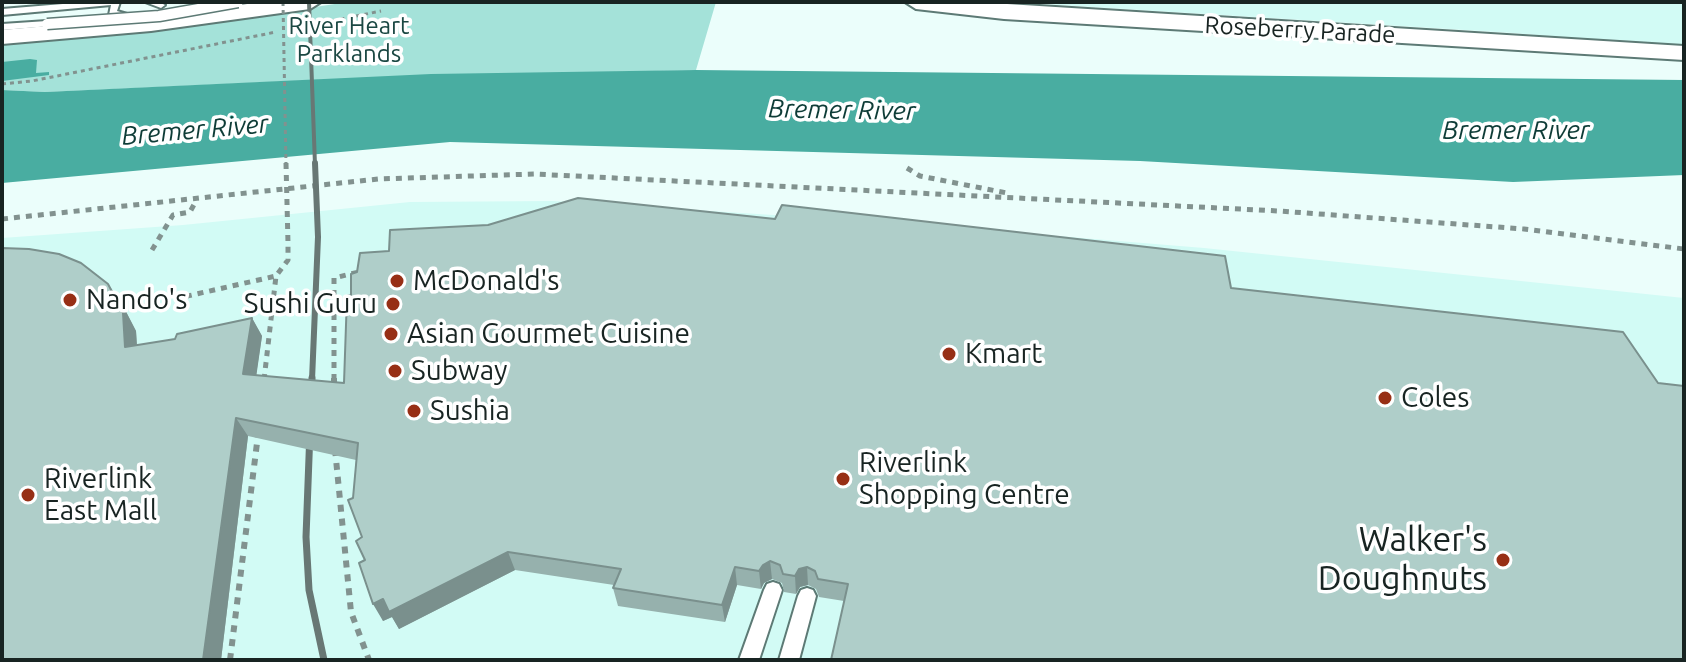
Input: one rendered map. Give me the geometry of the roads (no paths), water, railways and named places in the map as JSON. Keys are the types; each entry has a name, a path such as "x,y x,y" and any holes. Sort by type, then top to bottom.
{"street":[{"path":"2,19 114,6 194,2"},
{"name":"Roseberry Parade","path":"916,2 1004,12 1684,53"},
{"path":"2,37 127,27 281,4 312,13"}],"lane":[{"path":"2,12 24,2"},
{"path":"2,27 159,16 238,2"},
{"path":"2,12 114,6 112,13 123,16 281,4"},
{"path":"749,660 773,590"},
{"path":"789,660 807,596"}],"water":[{"path":"37,60 36,73 49,72 49,75 2,81 2,62"},
{"name":"Bremer River","path":"696,70 1684,80 1684,175 1513,182 1140,161 450,142 2,183 2,90 45,92 431,74"}],"railway":[{"path":"309,2 315,165"},
{"path":"312,380 318,237 315,163"},
{"path":"312,378 306,537 309,590 324,660"}],"place":[{"name":"McDonald's","path":"397,281"},
{"name":"Nando's","path":"70,300"},
{"name":"Sushi Guru","path":"393,304"},
{"name":"Asian Gourmet Cuisine","path":"391,334"},
{"name":"Kmart","path":"949,354"},
{"name":"Subway","path":"395,371"},
{"name":"Coles","path":"1385,398"},
{"name":"Sushia","path":"414,411"},
{"name":"Riverlink Shopping Centre","path":"843,479"},
{"name":"Riverlink East Mall","path":"28,495"},
{"name":"Walker's Doughnuts","path":"1503,560"}],"park label":[{"name":"River Heart Parklands","path":"349,40"}]}
